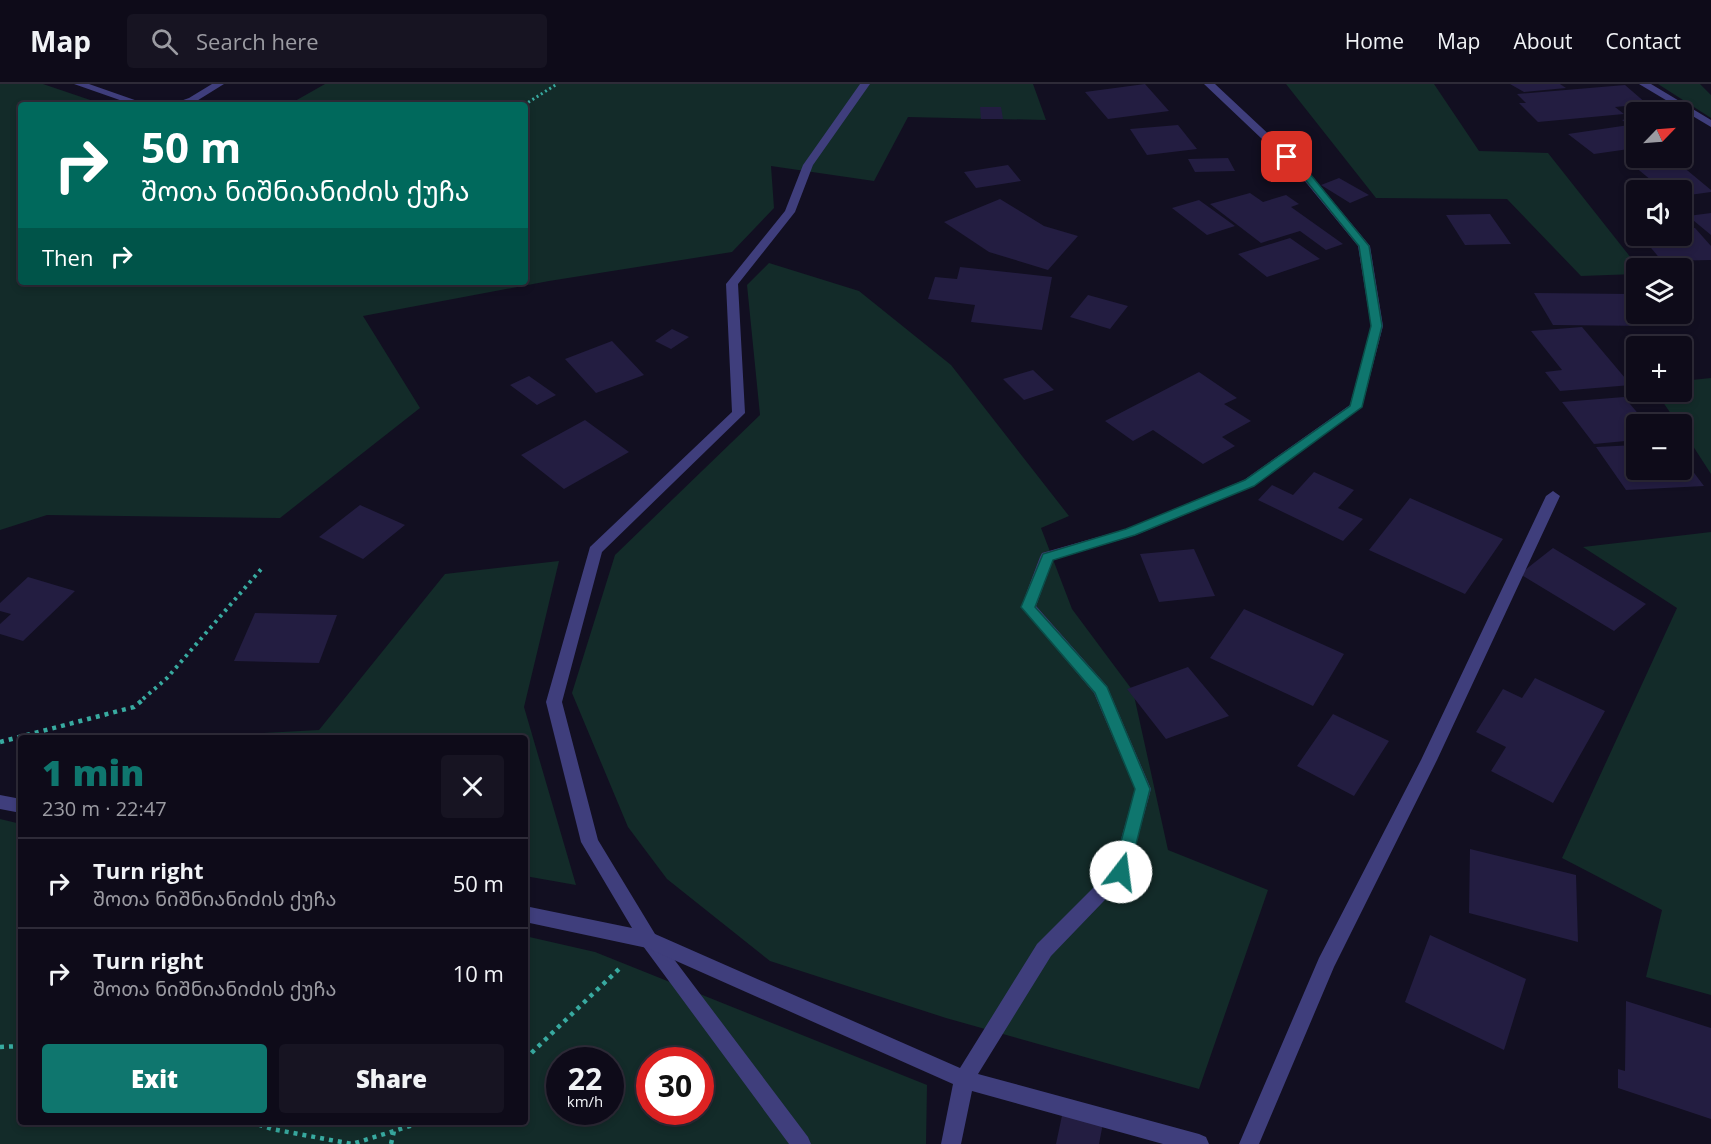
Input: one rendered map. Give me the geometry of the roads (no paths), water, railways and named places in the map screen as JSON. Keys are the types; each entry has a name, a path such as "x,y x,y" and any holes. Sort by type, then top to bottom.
{"street":[{"path":"79,84 135,102"},
{"path":"185,102 219,84"},
{"path":"801,1144 649,940 590,842 554,702 595,550 739,413 732,284 790,212 808,165 865,84"},
{"path":"951,1144 964,1079 1044,950 1121,872 1143,789 1101,690 1028,607 1047,557 1131,532 1249,483 1356,407 1377,326 1364,246 1303,171 1209,84"},
{"path":"1644,84 1711,124"},
{"path":"1249,1144 1326,964 1434,750 1553,496"},
{"path":"0,802 18,805"},
{"path":"528,915 649,940 964,1079 1199,1144"}]}
